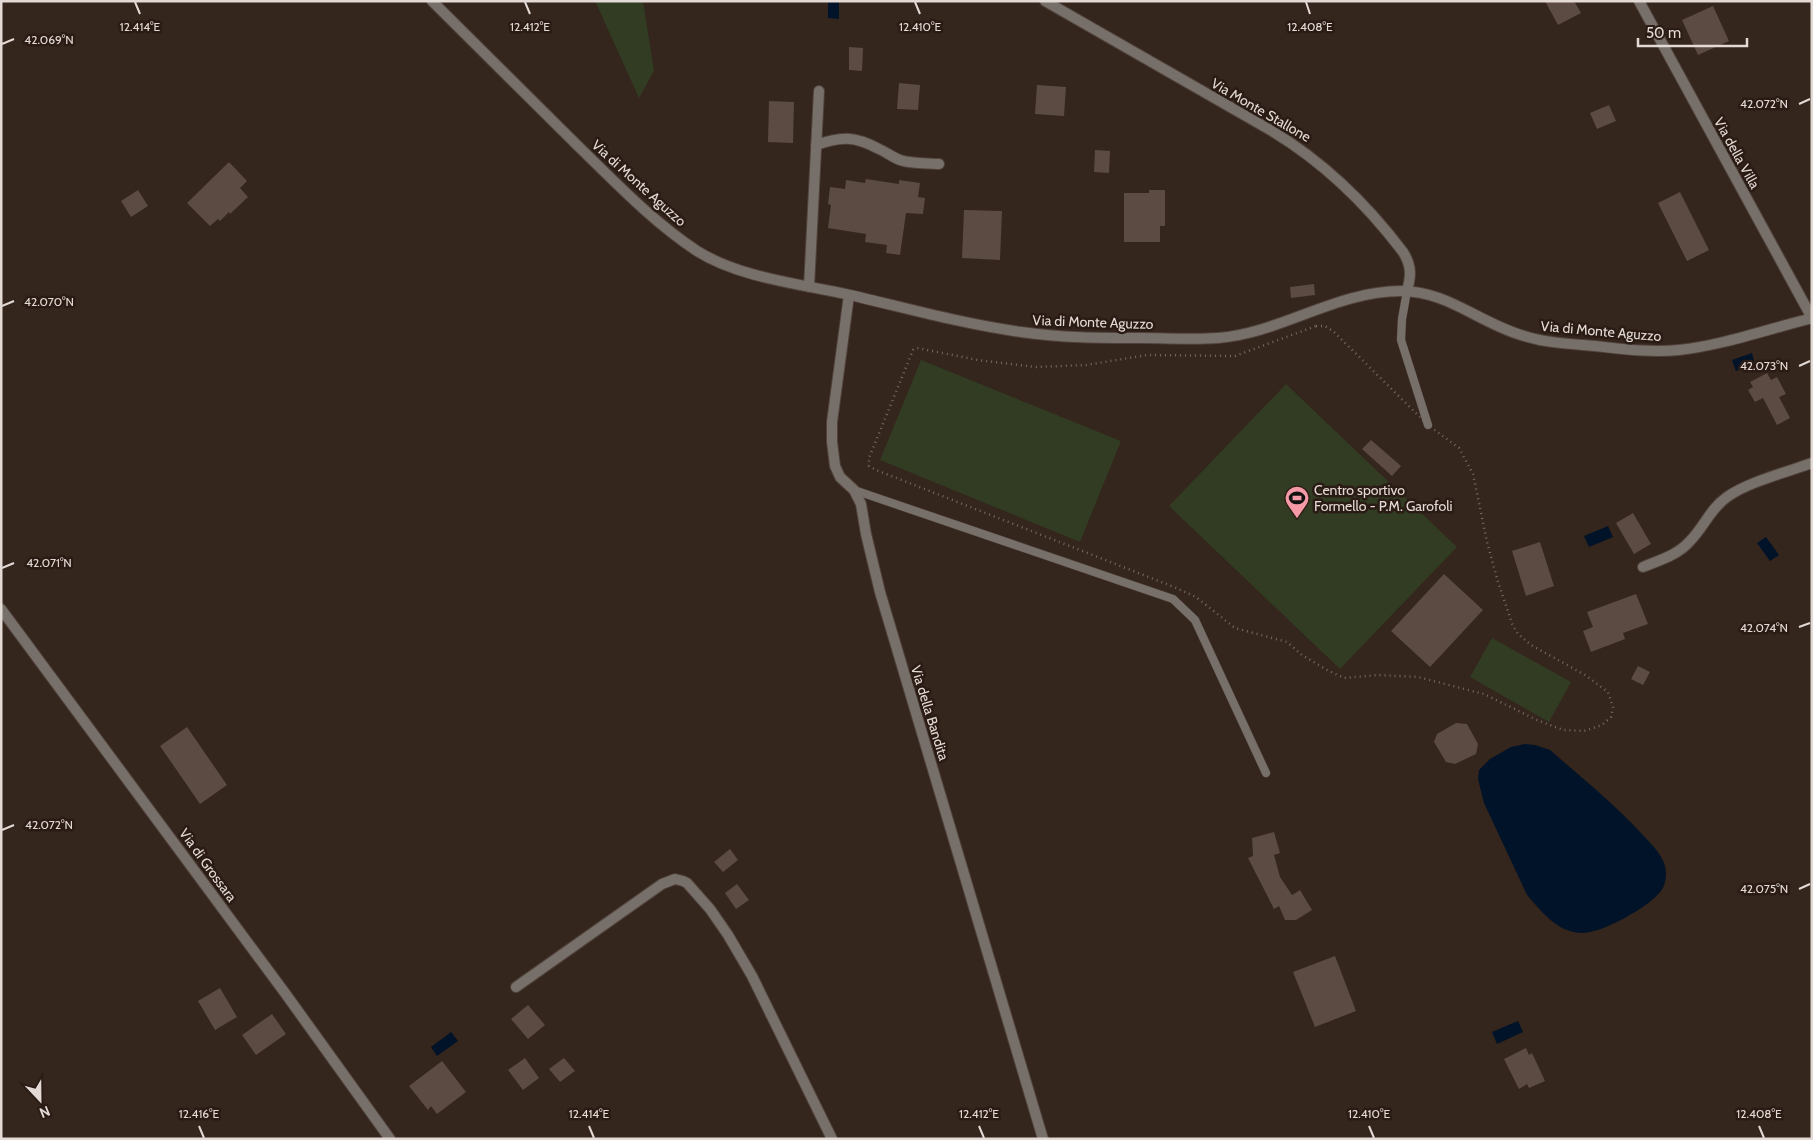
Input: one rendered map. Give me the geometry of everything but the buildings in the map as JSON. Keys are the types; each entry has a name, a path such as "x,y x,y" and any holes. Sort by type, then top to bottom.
{"street":[{"name":"Via di Monte Aguzzo","path":"432,1 612,179 645,210 683,240 703,254 734,268 809,287 993,328 1039,335 1074,337 1224,338 1246,334 1348,298 1381,292 1407,291 1432,294 1506,330 1538,340 1650,351 1678,350 1710,345 1812,318"},
{"name":"Via Monte Stallone","path":"1045,1 1166,72 1250,118 1313,158 1360,200 1403,252 1411,270 1407,291"},
{"name":"Via della Villa","path":"1639,1 1812,318"},
{"path":"809,287 819,91"},
{"path":"816,145 836,138 851,138 867,143 900,160 939,164"},
{"name":"Via della Bandita","path":"849,295 832,422 832,442 838,472 844,482 854,490 861,504 880,592 1043,1139"},
{"path":"1644,566 1683,548 1696,536 1714,508 1733,493 1812,463"},
{"name":"Via di Grossara","path":"1,608 285,993 390,1139"},
{"path":"516,987 658,886 671,880 683,881 700,898 719,922 752,976 832,1139"}],"lane":[{"path":"1407,291 1402,319 1402,340 1428,425"},
{"path":"854,490 1173,598 1195,620 1266,773"}],"path":[{"path":"1316,326 1325,326 1334,332 1428,425 1459,448 1473,474 1487,542 1498,582 1516,630 1531,646 1586,675 1608,692 1613,707 1611,717 1602,725 1584,731 1563,730 1537,720 1484,694 1418,677 1378,675 1344,678 1302,655 1287,642 1235,628 1196,597 869,466 869,458 913,350 917,348 978,360 1036,367 1086,365 1147,355 1235,356 1316,326"}],"green space":[{"path":"595,1 643,1 654,71 639,98"},
{"path":"921,360 1121,441 1080,542 880,460"},
{"path":"1286,384 1457,547 1340,669 1169,506"},
{"path":"1492,638 1571,682 1549,722 1470,677"}],"water":[{"path":"828,1 839,1 839,19 828,18"},
{"path":"1752,353 1755,365 1736,371 1732,360"},
{"path":"1608,526 1613,537 1589,547 1584,536"},
{"path":"1766,537 1779,555 1770,561 1757,543"},
{"path":"1525,744 1550,750 1618,810 1658,852 1665,866 1666,876 1663,888 1636,912 1600,929 1581,933 1572,932 1557,925 1527,895 1484,803 1478,779 1479,770 1490,759 1511,747"},
{"path":"1518,1021 1523,1032 1497,1044 1492,1032"},
{"path":"451,1032 458,1041 437,1056 431,1047"}],"place":[{"name":"Centro sportivo Formello - P.M. Garofoli","path":"1297,519"}]}
